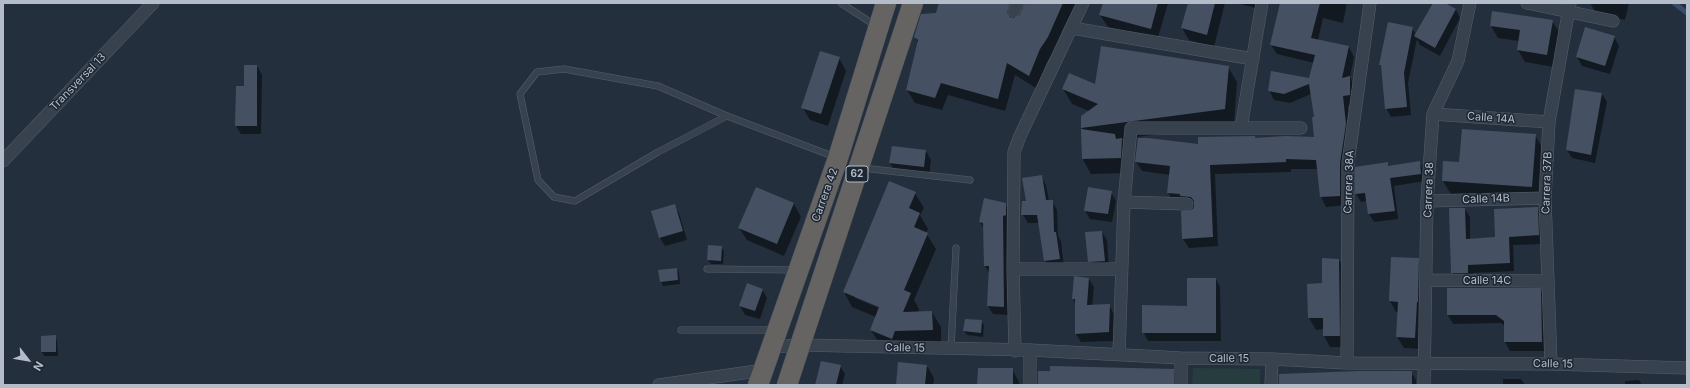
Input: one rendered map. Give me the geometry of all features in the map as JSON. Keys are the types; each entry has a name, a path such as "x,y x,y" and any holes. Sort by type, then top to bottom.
{"highway":[{"name":"Carrera 42","path":"761,377 797,270 838,158 886,3"},
{"name":"62","path":"787,385 913,3"}],"street":[{"name":"Transversal 13","path":"3,161 154,3"},
{"path":"1015,351 1013,269 1014,152 1020,136 1083,3"},
{"path":"1241,128 1262,3"},
{"name":"Carrera 38A","path":"1347,363 1348,163 1370,3"},
{"name":"Carrera 38","path":"1424,385 1427,280 1427,201 1433,114 1458,60 1470,3"},
{"path":"1527,3 1569,7 1613,21"},
{"name":"Carrera 37B","path":"1551,364 1545,198 1549,122 1569,7"},
{"path":"1072,28 1253,59"},
{"name":"Calle 14A","path":"1433,114 1549,122"},
{"path":"1119,354 1124,202 1131,128 1301,128"},
{"name":"Calle 14B","path":"1427,201 1545,198"},
{"path":"1124,202 1187,204"},
{"path":"1013,269 1121,269"},
{"name":"Calle 14C","path":"1427,280 1548,281"},
{"name":"Calle 15","path":"774,338 801,345 1015,351 1030,350 1181,358 1272,359 1347,363 1551,364 1687,368"},
{"path":"1030,350 1030,385"},
{"path":"1181,358 1181,385"},
{"path":"1271,385 1272,359"},
{"path":"658,385 761,377"}],"lane":[{"path":"841,3 878,27"},
{"path":"727,116 658,152 574,201 554,197 538,180 520,94 537,72 564,69 658,86 727,116 838,158"},
{"path":"860,167 970,180"},
{"path":"951,349 956,248"},
{"path":"707,269 797,270"},
{"path":"681,330 774,338"}],"green space":[{"path":"1193,368 1260,369 1260,385 1192,385"}],"building":[{"path":"939,3 1010,3 1007,12 1010,17 1014,18 1020,15 1025,3 1063,3 1048,37 1040,49 1029,76 1007,63 998,99 941,83 935,98 906,90 918,40 914,37 921,14 936,13"},
{"path":"1103,3 1158,3 1151,29 1099,15"},
{"path":"1188,3 1215,3 1207,35 1181,28"},
{"path":"1280,3 1320,3 1311,38 1349,46 1342,78 1350,76 1350,95 1343,96 1346,124 1340,163 1340,196 1320,197 1316,160 1286,159 1286,162 1210,165 1213,237 1182,239 1181,211 1191,210 1194,208 1194,201 1191,197 1167,193 1170,166 1135,162 1138,138 1198,144 1198,137 1314,137 1312,117 1314,117 1309,84 1284,94 1268,91 1271,71 1309,78 1315,55 1270,45"},
{"path":"1433,3 1445,3 1456,9 1435,48 1414,36"},
{"path":"1492,11 1553,20 1547,55 1517,50 1520,30 1490,26"},
{"path":"1388,22 1413,27 1404,73 1407,107 1385,109 1381,65 1379,65"},
{"path":"1585,27 1615,36 1605,66 1576,57"},
{"path":"1101,46 1229,66 1225,109 1081,128 1081,116 1098,104 1062,89 1069,73 1095,84"},
{"path":"820,51 840,57 821,114 801,108"},
{"path":"244,65 257,65 257,126 235,126 236,86 244,86"},
{"path":"1575,89 1602,93 1591,155 1566,150"},
{"path":"1081,129 1115,134 1116,139 1122,138 1121,158 1082,159"},
{"path":"1462,129 1536,134 1532,187 1442,181 1443,161 1459,162"},
{"path":"892,146 926,150 924,167 889,163"},
{"path":"1420,161 1421,174 1390,178 1395,211 1368,214 1365,193 1355,194 1355,167 1388,162 1388,166"},
{"path":"1042,175 1046,200 1053,200 1054,232 1056,232 1060,259 1044,261 1037,215 1021,215 1022,201 1026,201 1022,178"},
{"path":"889,181 916,192 909,208 920,213 914,227 928,233 904,290 911,293 903,312 932,311 933,330 895,331 892,339 870,330 879,307 843,292"},
{"path":"756,187 794,203 777,244 738,228"},
{"path":"1088,187 1112,191 1108,214 1084,211"},
{"path":"984,198 1006,203 1006,215 1003,216 1004,307 987,306 989,266 984,266 983,223 979,222"},
{"path":"675,204 683,231 659,238 651,211"},
{"path":"1538,207 1539,235 1509,237 1510,263 1468,265 1468,273 1451,273 1449,208 1465,208 1466,239 1495,237 1494,209"},
{"path":"1102,231 1105,261 1088,262 1085,232"},
{"path":"708,245 722,246 721,261 707,260"},
{"path":"1391,257 1419,258 1415,338 1396,337 1398,302 1389,301"},
{"path":"1322,258 1339,259 1340,336 1323,336 1323,318 1308,318 1307,284 1322,283"},
{"path":"677,268 678,280 660,282 658,270"},
{"path":"1074,276 1089,278 1087,305 1110,304 1109,332 1075,334 1075,299 1072,299"},
{"path":"1187,278 1216,278 1216,333 1142,333 1142,305 1187,306"},
{"path":"747,283 763,289 755,311 739,306"},
{"path":"1447,288 1541,288 1542,342 1504,342 1504,321 1496,315 1447,315"},
{"path":"965,319 982,320 981,333 963,331"},
{"path":"56,335 56,352 41,352 41,336"},
{"path":"821,361 841,365 836,385 815,385"},
{"path":"898,362 927,365 925,385 896,385"},
{"path":"1050,366 1174,369 1174,385 1038,385 1038,371 1050,371"},
{"path":"978,368 1013,368 1013,385 977,385"},
{"path":"1412,371 1412,385 1279,385 1279,374"}],"waterway":[{"path":"1674,3 1687,13"}]}
